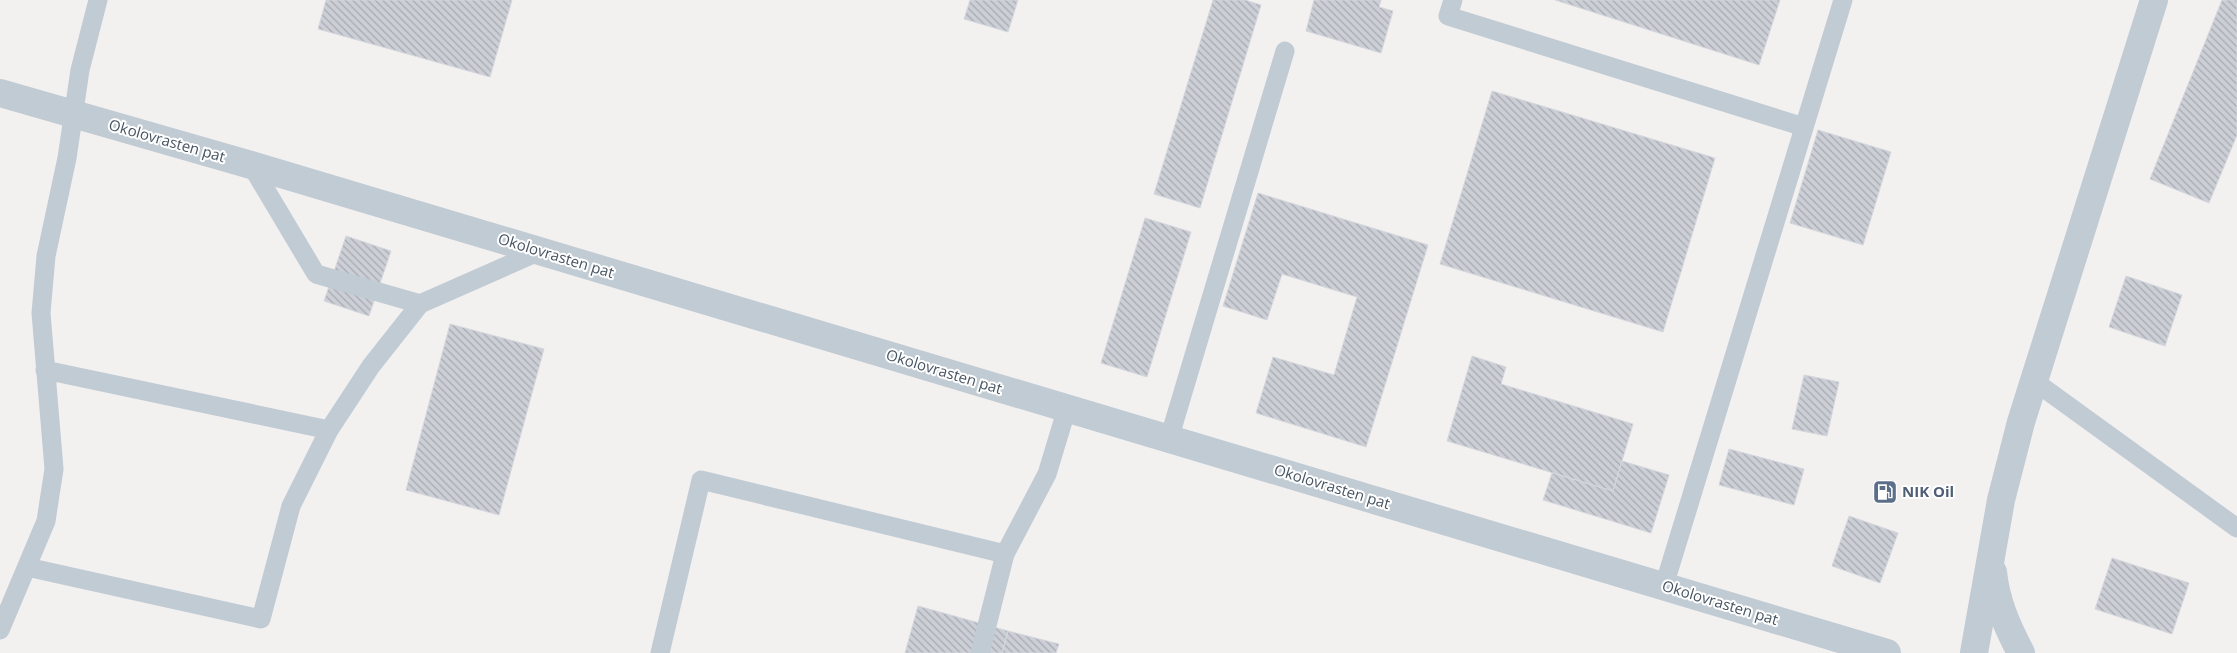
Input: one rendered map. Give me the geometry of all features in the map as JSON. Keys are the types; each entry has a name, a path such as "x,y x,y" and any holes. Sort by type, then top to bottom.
{"street":[{"path":"1974,653 2001,500 2034,381 2154,0"},
{"name":"Okolovrasten pat","path":"0,93 74,113 540,251 1886,653"},
{"path":"1990,554 1995,593 2005,622 2020,653"}],"lane":[{"path":"0,630 46,521 54,469 41,313 46,256 67,158 80,70 98,0"},
{"path":"1453,0 1448,16 1804,127"},
{"path":"1664,586 1843,0"},
{"path":"1169,439 1285,51"},
{"path":"251,166 316,274 420,304"},
{"path":"27,567 261,619 291,506 329,430 371,366 420,304 540,251"},
{"path":"45,370 329,430"},
{"path":"2034,381 2237,528"},
{"path":"980,653 1006,554 1047,474 1067,408"},
{"path":"660,653 702,480 1006,554"}],"building":[{"path":"326,0 512,0 490,77 318,29"},
{"path":"970,0 1018,0 1008,32 964,19"},
{"path":"1213,0 1245,0 1261,5 1200,208 1154,194"},
{"path":"1314,0 1381,0 1379,7 1393,11 1381,53 1306,31"},
{"path":"1555,0 1780,0 1759,65"},
{"path":"2222,0 2237,0 2237,135 2209,203 2150,179"},
{"path":"1492,91 1715,158 1663,332 1440,264"},
{"path":"1818,130 1891,152 1863,245 1790,223"},
{"path":"1258,193 1428,245 1366,447 1256,413 1273,357 1334,375 1357,297 1282,274 1267,320 1223,306"},
{"path":"1145,218 1191,232 1147,377 1101,363"},
{"path":"346,236 391,251 369,316 324,301"},
{"path":"2126,276 2182,295 2165,346 2109,327"},
{"path":"450,324 544,349 499,515 406,490"},
{"path":"1472,356 1506,367 1501,384 1633,424 1613,491 1447,441"},
{"path":"1804,375 1839,382 1827,436 1792,429"},
{"path":"1729,449 1804,469 1794,505 1719,485"},
{"path":"1622,461 1669,475 1651,533 1543,500 1552,473 1613,491"},
{"path":"1849,516 1898,533 1880,583 1832,566"},
{"path":"2112,558 2189,583 2172,634 2095,609"},
{"path":"918,606 1008,631 1002,653 905,653"},
{"path":"1008,631 1059,644 1056,653 1002,653"}],"place":[{"name":"NIK Oil","path":"1885,492"}]}
